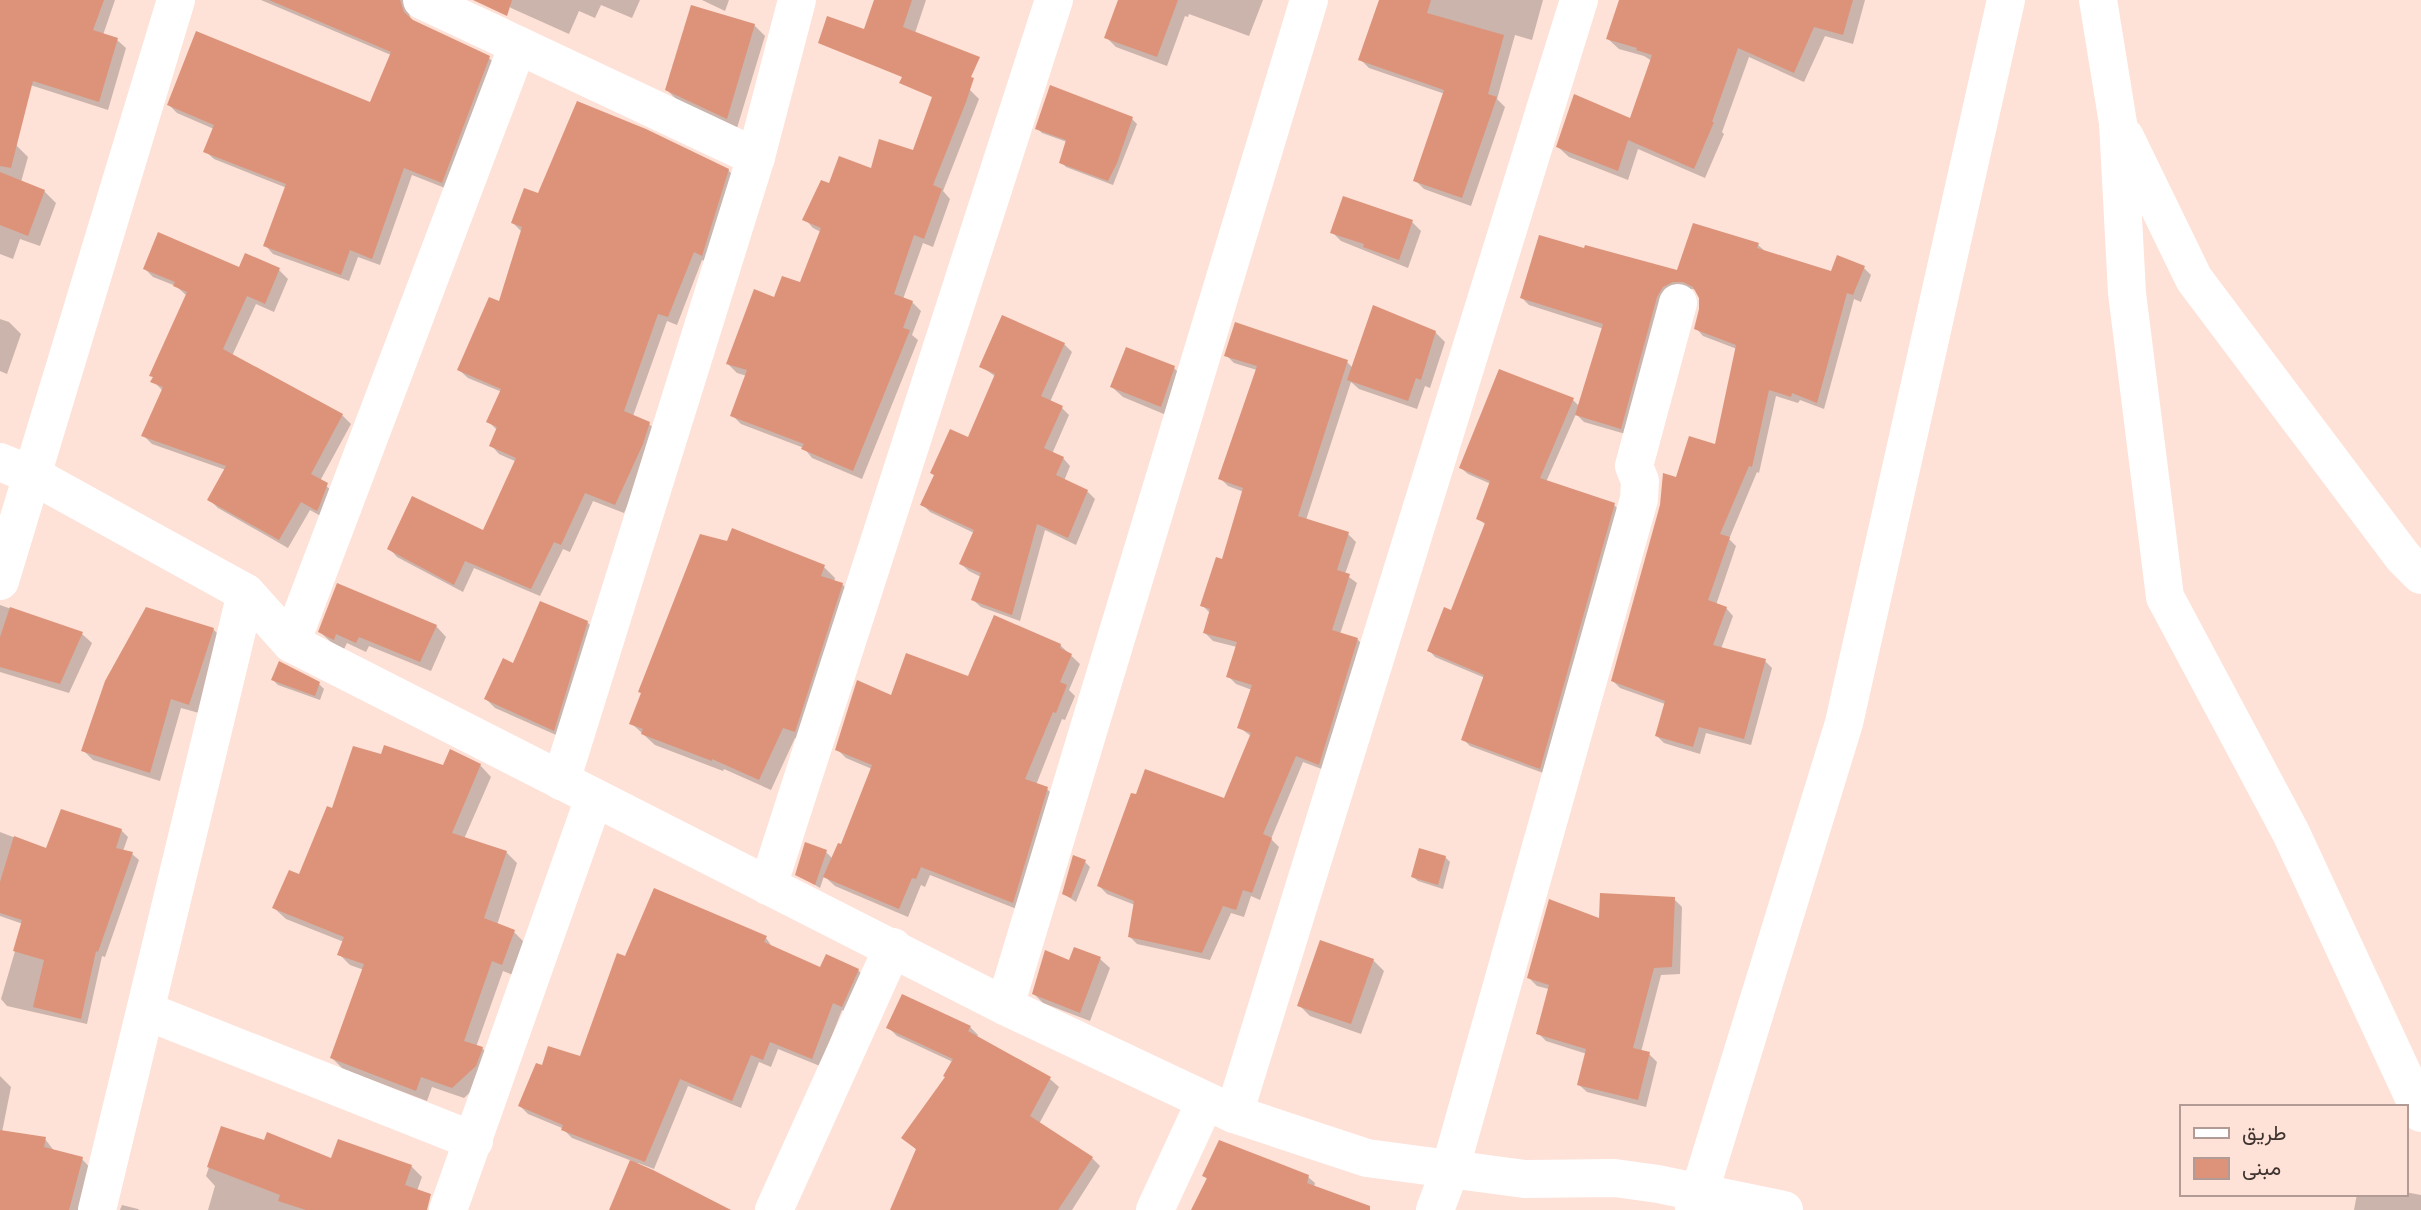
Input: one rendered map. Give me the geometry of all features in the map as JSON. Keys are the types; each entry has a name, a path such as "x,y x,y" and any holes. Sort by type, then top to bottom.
{"street":[{"path":"0,581 16,469 176,0"},
{"path":"422,0 756,157"},
{"path":"561,780 756,157 797,0"},
{"path":"768,886 1054,0"},
{"path":"1005,1006 1309,0"},
{"path":"1154,1210 1219,1108 1579,0"},
{"path":"1698,1201 1844,723 2006,0"},
{"path":"2098,0 2118,123 2127,293 2165,597 2291,833 2421,1113"},
{"path":"291,642 518,45"},
{"path":"2118,123 2194,279 2403,556 2421,575"},
{"path":"1435,1210 1450,1170 1639,499 1640,481 1634,466 1678,303"},
{"path":"16,469 246,593 291,642 1005,1006 1219,1108 1367,1158 1524,1179 1615,1178 1698,1201 1784,1210"},
{"path":"97,1210 246,593"},
{"path":"448,1210 594,798"},
{"path":"774,1210 893,947"},
{"path":"146,1011 474,1142"}],"building":[{"path":"0,0 104,0 93,30 118,38 99,102 33,81 11,168 0,166"},
{"path":"269,0 400,0 404,12 413,20 490,56 442,183 404,168 372,259 350,250 341,275 263,246 286,184 203,152 214,125 167,105 196,31 370,102 391,52"},
{"path":"473,0 512,0 507,16"},
{"path":"874,0 912,0 903,27 980,57 971,77 974,78 966,102 933,185 942,189 924,239 914,235 894,294 913,301 903,328 910,330 853,471 801,449 804,444 730,416 747,370 726,364 754,289 774,297 782,276 800,282 821,228 802,220 821,180 829,183 839,156 871,168 879,139 913,150 932,97 899,83 902,77 818,43 827,16 864,29"},
{"path":"1118,0 1178,0 1157,57 1104,38"},
{"path":"1379,0 1431,0 1427,13 1504,35 1488,94 1497,97 1462,198 1413,181 1444,90 1358,60"},
{"path":"1619,0 1853,0 1843,35 1814,27 1794,73 1738,48 1714,122 1694,169 1628,140 1618,171 1556,147 1574,94 1630,118 1652,55 1606,39"},
{"path":"691,5 755,24 727,119 665,90"},
{"path":"1050,85 1133,117 1108,181 1059,163 1066,140 1035,129"},
{"path":"577,101 646,129 729,169 702,256 694,252 668,317 658,314 624,411 650,422 615,505 585,493 561,545 554,542 531,589 465,561 454,585 387,549 412,496 483,530 516,458 489,446 497,427 486,422 501,389 457,370 489,297 499,301 522,227 511,223 524,188 538,193"},
{"path":"0,172 45,190 28,236 0,225"},
{"path":"1343,196 1413,220 1399,260 1363,247 1364,244 1330,233"},
{"path":"1693,223 1759,243 1757,248 1831,271 1837,255 1865,266 1853,295 1847,293 1817,403 1792,393 1791,397 1769,390 1752,467 1749,466 1720,534 1730,537 1708,600 1727,607 1713,645 1766,659 1744,739 1699,727 1693,747 1655,736 1665,701 1611,681 1660,505 1663,473 1676,477 1689,436 1715,444 1736,345 1694,329 1699,298 1693,287 1683,282 1673,282 1663,287 1657,297 1621,429 1575,415 1603,324 1520,298 1539,235 1677,270"},
{"path":"158,232 239,267 245,253 280,268 265,304 247,296 223,349 343,414 311,474 328,483 317,511 301,502 279,540 207,500 226,466 141,436 163,387 150,382 153,377 149,376 187,292 173,286 175,282 143,269"},
{"path":"1373,305 1436,331 1421,380 1416,378 1408,401 1347,380"},
{"path":"1002,315 1065,343 1041,396 1063,406 1044,448 1064,457 1056,475 1088,490 1068,538 1037,524 1012,615 971,600 981,573 959,564 974,530 920,505 934,475 930,473 950,429 968,437 995,374 979,367"},
{"path":"1235,322 1348,360 1298,516 1349,532 1337,570 1350,574 1332,630 1358,638 1319,765 1296,756 1263,834 1272,838 1252,893 1243,890 1236,910 1223,906 1202,953 1128,937 1134,901 1097,886 1131,793 1136,794 1145,769 1224,798 1251,733 1237,728 1252,685 1226,677 1237,642 1203,633 1210,609 1200,606 1216,557 1222,559 1243,488 1218,479 1257,366 1224,356"},
{"path":"1126,347 1175,366 1161,407 1110,387"},
{"path":"1499,369 1574,398 1540,478 1615,503 1540,769 1461,740 1484,675 1427,651 1444,607 1451,610 1485,523 1476,519 1490,481 1459,468"},
{"path":"732,528 825,565 821,576 843,583 795,732 783,728 759,780 712,759 641,734 643,729 629,724 641,693 638,692 700,534 727,541"},
{"path":"337,583 437,625 420,662 359,637 356,643 336,634 334,640 318,632"},
{"path":"540,601 588,621 554,731 484,699 503,658 513,663"},
{"path":"10,607 83,632 60,684 0,667 0,637"},
{"path":"146,607 214,628 189,705 171,699 150,773 81,751 105,681"},
{"path":"994,615 1061,644 1060,648 1072,654 1060,682 1067,685 1025,779 1048,787 1013,903 921,867 916,879 912,878 899,909 823,877 838,843 841,844 872,765 835,750 857,680 891,695 906,653 968,676"},
{"path":"279,661 320,682 315,696 271,680"},
{"path":"384,745 443,765 450,749 481,764 452,833 507,851 484,918 515,930 502,965 492,961 464,1041 483,1047 476,1066 452,1088 421,1077 416,1091 330,1058 364,964 337,955 344,937 272,908 289,870 299,874 327,806 332,808 353,746 381,754"},
{"path":"61,809 122,829 116,848 133,852 98,952 96,951 81,1019 33,1007 44,960 13,951 22,920 0,913 0,882 14,836 46,848"},
{"path":"805,842 827,850 815,885 795,875"},
{"path":"1419,848 1446,856 1438,885 1411,877"},
{"path":"1073,855 1086,860 1071,898 1062,894"},
{"path":"654,888 767,936 764,942 820,967 826,954 859,969 842,1007 833,1003 812,1059 770,1042 763,1060 751,1055 732,1101 680,1079 645,1162 561,1130 563,1125 518,1106 536,1063 542,1065 548,1046 580,1056 617,953 625,956"},
{"path":"1600,893 1675,897 1672,967 1654,968 1633,1048 1650,1052 1638,1100 1577,1085 1586,1049 1536,1034 1549,985 1527,978 1549,899 1599,918"},
{"path":"1320,940 1374,959 1351,1024 1297,1006"},
{"path":"1074,947 1101,957 1080,1013 1032,994 1045,950 1069,960"},
{"path":"902,994 971,1026 968,1031 1051,1077 1030,1116 1093,1157 1058,1210 890,1210 916,1149 901,1138 945,1077 943,1076 953,1059 886,1028"},
{"path":"221,1126 264,1140 267,1132 331,1158 338,1139 412,1165 405,1185 431,1194 427,1210 306,1210 278,1201 280,1195 207,1167"},
{"path":"0,1130 46,1137 44,1147 83,1157 69,1210 0,1210"},
{"path":"1219,1140 1309,1175 1307,1183 1370,1206 1370,1210 1191,1210 1207,1178 1202,1176"},
{"path":"630,1160 653,1170 731,1210 609,1210"}]}
